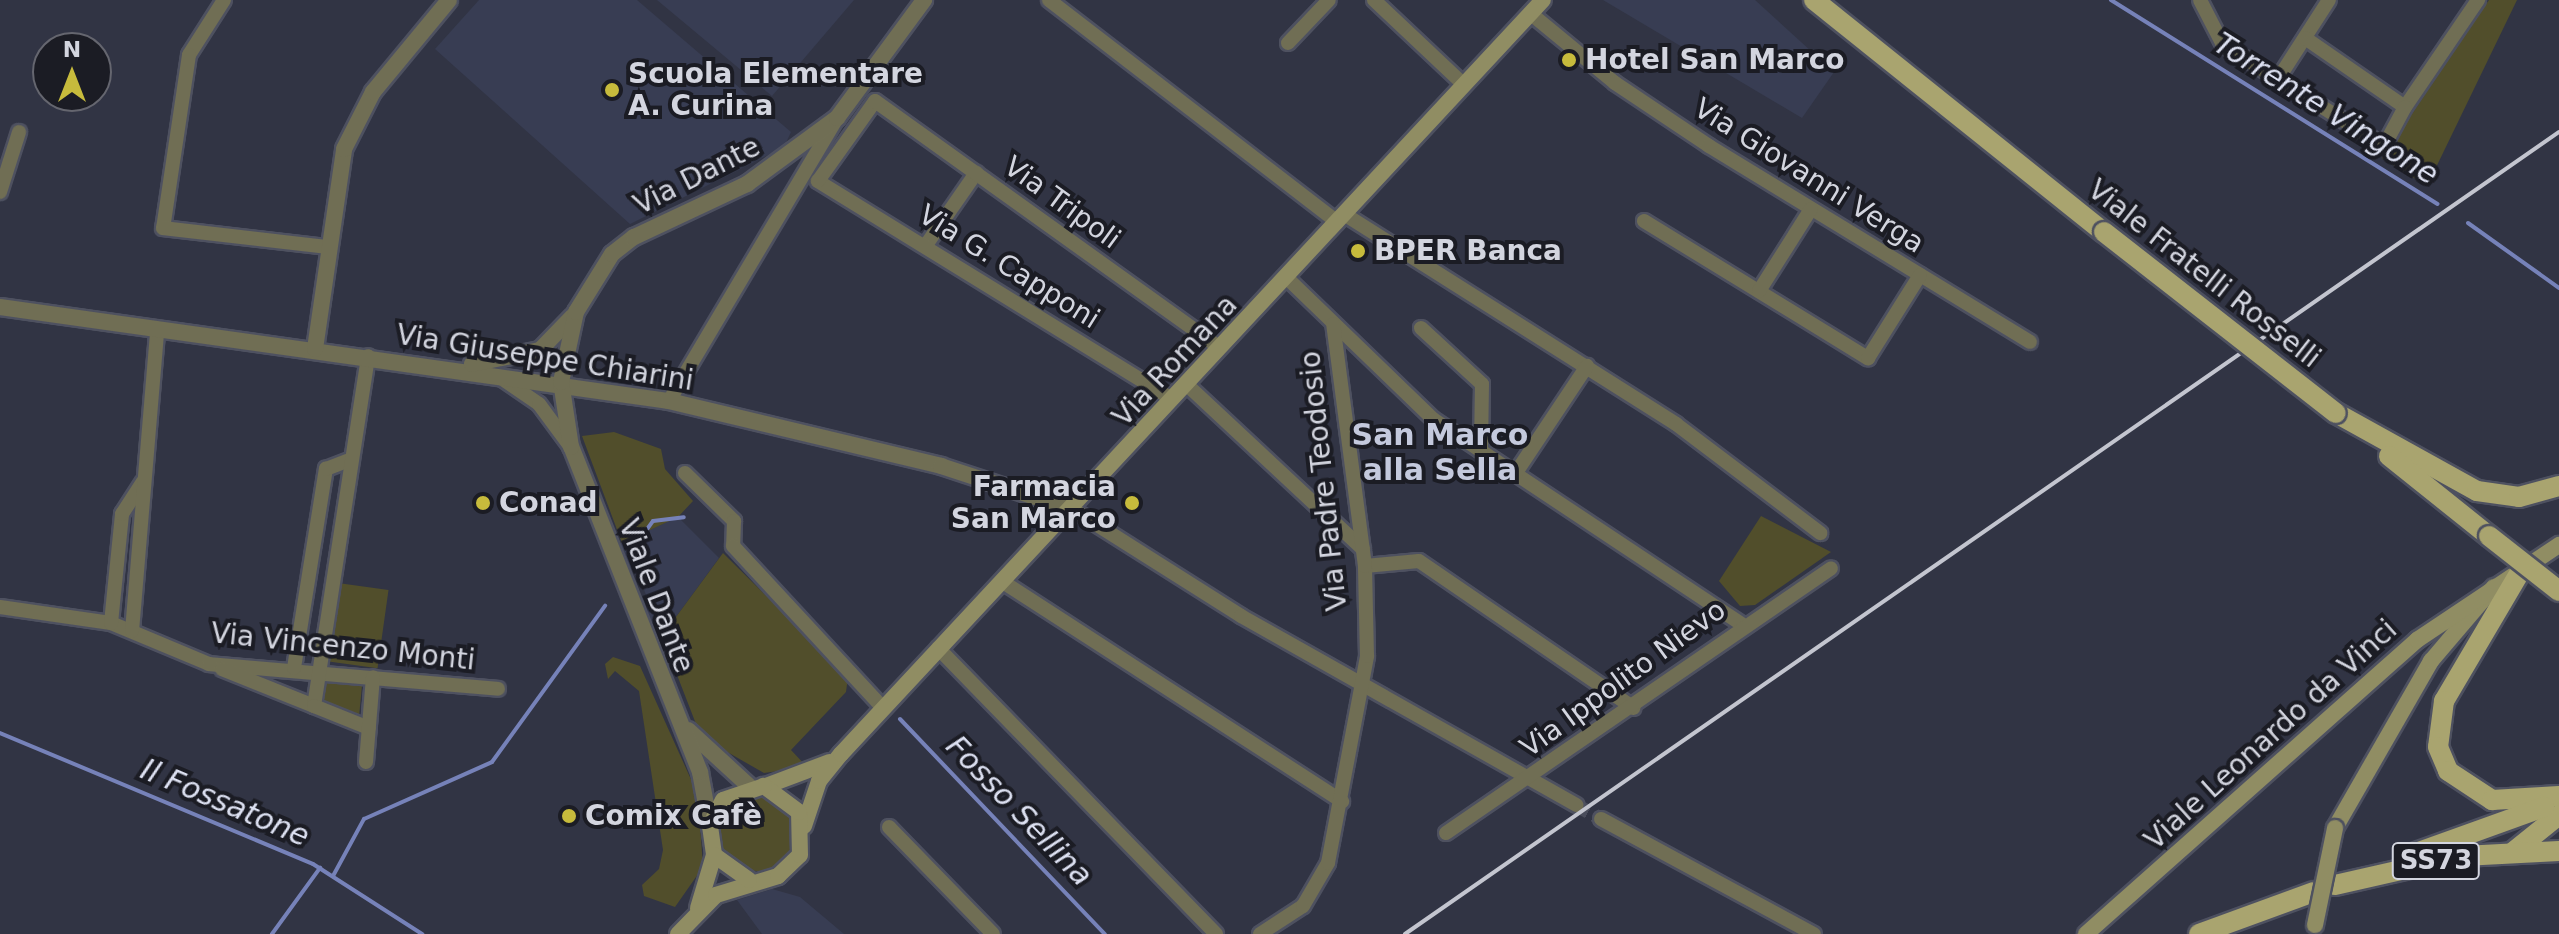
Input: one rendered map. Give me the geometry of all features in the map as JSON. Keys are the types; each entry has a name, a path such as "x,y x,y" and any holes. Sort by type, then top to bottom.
{"main road":[{"name":"Via Romana","path":"841,754 1072,509 1219,347 1287,278 1462,83 1543,0"},
{"name":"Viale Fratelli Rosselli","path":"1814,0 2559,591"},
{"path":"2336,413 2477,491 2519,497 2559,486"},
{"name":"Viale Leonardo da Vinci","path":"2086,934 2417,640 2496,583 2559,545"},
{"path":"2523,567 2444,701 2438,747 2448,771 2492,800 2559,799"},
{"name":"Viale Leonardo da Vinci","path":"2314,930 2335,828 2431,661 2496,583"},
{"path":"694,916 714,855 710,826 723,800 757,786 799,778 841,754"},
{"path":"678,934 716,895 749,880 791,867 819,781 841,754"},
{"path":"757,786 791,799 804,826"},
{"path":"2361,876 2559,799"},
{"path":"2513,852 2559,815"},
{"path":"2512,819 2513,852"},
{"name":"SS73","path":"2335,885 2361,876 2513,852 2559,851"},
{"path":"714,855 749,880"},
{"path":"2199,934 2314,892"}],"street":[{"path":"224,0 189,55 163,228 328,247"},
{"path":"315,349 344,149 358,118 449,0"},
{"name":"Via Dante","path":"561,382 576,312 612,254 634,237 747,184 837,118 924,0"},
{"path":"1049,0 1340,218 1587,366 1820,533"},
{"path":"1288,43 1329,0"},
{"path":"1374,0 1462,83"},
{"path":"2200,0 2223,45 2384,146 2405,107 2478,0"},
{"path":"2278,79 2329,0"},
{"name":"Via Giovanni Verga","path":"1530,13 1615,83 1811,209 2030,342"},
{"path":"2305,38 2405,107"},
{"name":"Via Tripoli","path":"818,181 875,101 1219,347"},
{"path":"669,401 837,118"},
{"path":"0,192 19,132"},
{"path":"926,245 976,173"},
{"name":"Via G. Capponi","path":"818,181 1172,399"},
{"path":"1759,291 1811,209"},
{"path":"1644,221 1868,358 1920,275"},
{"path":"1287,278 1402,393 1481,451 1742,624"},
{"name":"Via Giuseppe Chiarini","path":"0,307 157,331 595,387 669,401 941,466 1072,509"},
{"path":"455,367 540,350 576,312"},
{"name":"Via Padre Teodosio","path":"1260,934 1303,906 1320,881 1342,801 1361,684 1365,566 1333,324"},
{"path":"1421,328 1482,384 1481,451"},
{"path":"132,631 157,331"},
{"path":"314,706 349,460 368,356"},
{"path":"1515,474 1587,366"},
{"path":"490,372 539,404 571,447"},
{"name":"Viale Dante","path":"561,382 571,447 700,772 710,826"},
{"path":"1186,384 1363,549"},
{"path":"566,420 575,399 595,387"},
{"path":"294,668 326,469 349,460"},
{"path":"685,473 734,521 733,546 883,708"},
{"path":"111,623 122,514 144,482"},
{"path":"1072,509 1361,684 1576,805"},
{"path":"1365,566 1419,561 1634,708"},
{"name":"Via Ippolito Nievo","path":"1446,833 1634,708 1742,624 1831,568"},
{"path":"1003,582 1342,801"},
{"name":"Via Vincenzo Monti","path":"0,607 111,623 209,664 294,668 498,689"},
{"path":"938,648 1216,934"},
{"path":"209,664 369,728"},
{"path":"366,762 373,677"},
{"path":"679,720 757,786"},
{"path":"1601,819 1814,934"},
{"path":"889,827 993,934"}],"shaded area":[{"name":"Scuola Elementare A. Curina","path":"479,0 637,0 791,132 784,147 630,224 435,49"},
{"path":"657,0 854,0 772,96"},
{"path":"1603,0 1755,0 1834,72 1802,118"},
{"path":"2489,0 2517,0 2427,186 2382,158"},
{"path":"614,432 661,449 665,469 693,501 678,517 622,543 582,436"},
{"path":"1761,516 1831,552 1755,605 1740,606 1719,581"},
{"path":"678,517 719,558 662,636 646,640 634,604 647,598 636,566 621,570 610,548"},
{"path":"723,553 848,677 846,692 791,750 807,767 764,773 701,737 662,636"},
{"path":"338,583 389,590 378,668 327,661"},
{"path":"613,657 640,666 698,795 703,867 675,907 644,896 642,885 659,869 663,850 639,691 615,671 608,679 605,664"},
{"path":"327,679 362,685 359,717 323,703"},
{"path":"756,795 770,798 783,806 791,819 794,833 791,847 783,860 770,868 756,871 742,868 729,860 721,847 718,833 721,819 729,806 742,798"},
{"path":"772,889 800,897 844,934 762,934 737,900"}],"waterway":[{"name":"Torrente Vingone","path":"2111,0 2437,204"},
{"name":"Torrente Vingone","path":"2468,223 2559,288"},
{"name":"Fosso Sellina","path":"637,543 653,521 684,517"},
{"name":"Fosso Sellina","path":"333,876 364,819 492,762 605,606"},
{"name":"Fosso Sellina","path":"900,719 1105,934"},
{"name":"Il Fossatone","path":"0,733 313,864 422,934"},
{"path":"272,934 320,868"}],"tunnel":[{"path":"1576,805 1601,819"}],"railway":[{"path":"1405,934 2559,132"}],"place":[{"name":"Hotel San Marco","path":"1569,60"},
{"name":"Scuola Elementare A. Curina","path":"612,90"},
{"name":"BPER Banca","path":"1358,251"},
{"name":"Conad","path":"483,503"},
{"name":"Farmacia San Marco","path":"1132,503"},
{"name":"Comix Cafè","path":"569,816"}],"district":[{"name":"San Marco alla Sella","path":"1440,452"}]}
